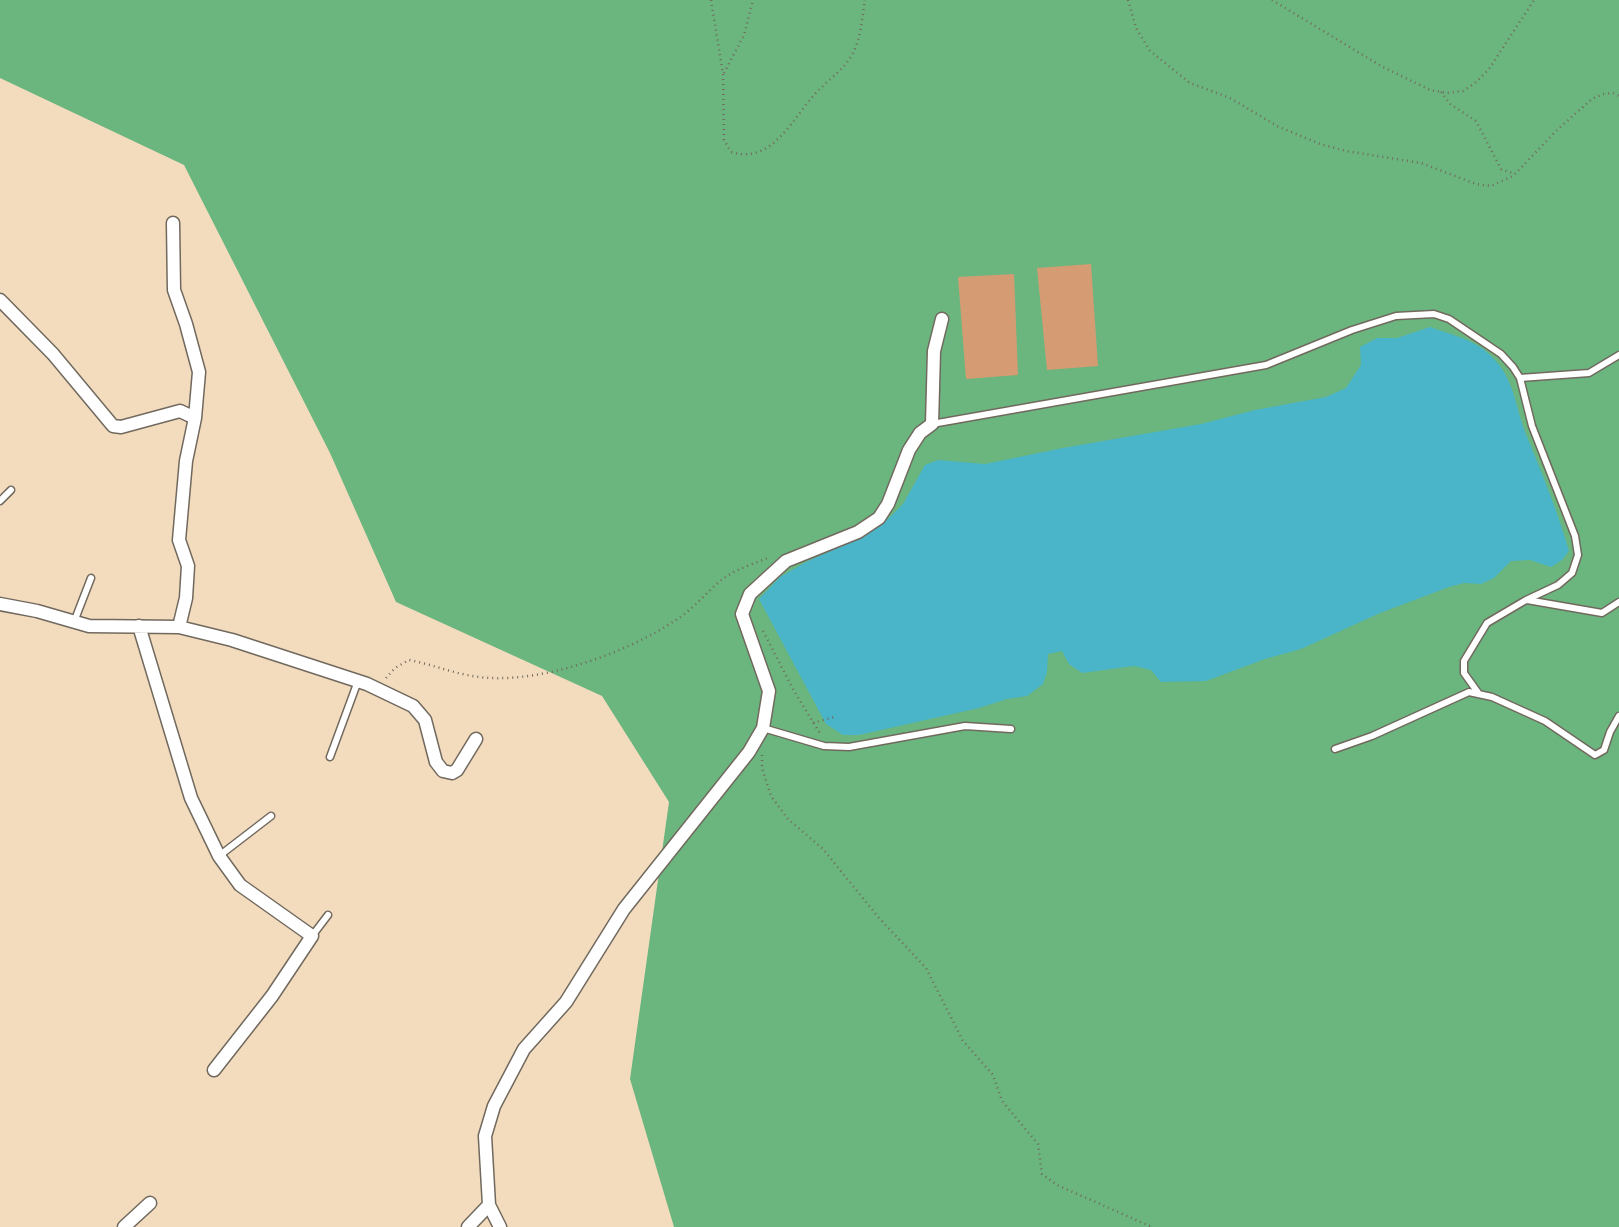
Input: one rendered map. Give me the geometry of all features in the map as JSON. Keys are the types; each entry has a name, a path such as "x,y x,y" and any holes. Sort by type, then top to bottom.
{"street":[{"path":"173,222 174,290 186,324 199,372 195,418 186,461 179,540 188,566 186,598 179,626"},
{"path":"0,300 53,354 113,426 121,427 180,411 195,418"},
{"path":"500,1227 489,1205 485,1136 494,1106 524,1050 566,1002 624,909 749,752 763,728 769,691 742,614 750,594 786,561 858,532 879,518 888,504 909,450 920,433 932,424 934,351 942,319"},
{"path":"0,604 88,626 179,626 232,640 377,688 413,706 425,720 436,762 443,771 452,773 457,770 476,739"},
{"path":"139,626 191,798 219,856 240,885 312,936 272,996 214,1070"},
{"path":"124,1227 150,1203"},
{"path":"468,1227 489,1205"}],"lane":[{"path":"932,424 1266,365 1352,330 1396,316 1420,313 1434,314 1449,319 1501,354 1520,378 1532,426 1575,536 1578,555 1572,573 1558,585 1526,600 1487,623 1464,661 1464,672 1479,694"},
{"path":"1520,378 1589,373 1619,355"},
{"path":"0,501 11,490"},
{"path":"74,622 91,578"},
{"path":"1526,600 1602,613 1619,602"},
{"path":"330,757 358,681"},
{"path":"1335,749 1372,736 1469,692 1492,697 1545,720 1595,755 1604,750 1610,732 1619,716"},
{"path":"763,728 796,739 848,747 965,726 1011,729"},
{"path":"219,856 271,816"},
{"path":"312,936 328,915"}],"path":[{"path":"711,0 723,74 724,140 731,152 739,154 757,153 776,142 817,91 838,74 853,54 861,29 865,0"},
{"path":"723,74 744,35 753,0"},
{"path":"1128,0 1136,28 1150,51 1190,83 1230,98 1277,126 1320,144 1346,151 1422,163 1476,184 1492,186 1515,174 1557,130 1592,99 1603,94 1613,93 1619,96"},
{"path":"1272,0 1367,58 1430,90 1447,93 1463,90 1489,69 1534,0"},
{"path":"1441,92 1450,104 1476,121 1500,169 1515,174"},
{"path":"377,688 395,668 409,660 472,676 507,678 536,675 598,658 635,644 663,629 693,608 720,582 746,566 776,554"},
{"path":"762,630 813,723 833,746"},
{"path":"813,723 834,717"},
{"path":"763,728 762,768 771,796 788,819 823,849 879,918 926,968 963,1041 993,1075 1002,1101 1038,1144 1042,1174 1056,1185 1152,1227"}],"green space":[{"path":"0,0 1619,0 1619,1227 674,1227 630,1079 669,802 602,696 396,602 330,453 184,165 0,78"}],"water":[{"path":"1430,327 1464,339 1483,349 1494,359 1508,380 1569,551 1562,560 1551,567 1530,560 1511,561 1494,578 1481,584 1464,583 1449,587 1380,613 1301,649 1265,659 1206,681 1161,682 1151,670 1134,666 1082,673 1069,664 1062,651 1048,654 1047,672 1043,684 1027,696 1007,699 979,708 859,735 843,735 826,724 759,599 780,577 806,562 868,534 889,518 903,504 925,465 938,460 985,464 1063,448 1201,424 1255,410 1326,397 1346,388 1361,365 1360,347 1377,338 1397,338"}],"building":[{"path":"1091,264 1098,366 1047,370 1037,268"},
{"path":"1014,274 1018,375 966,379 958,277"}]}
